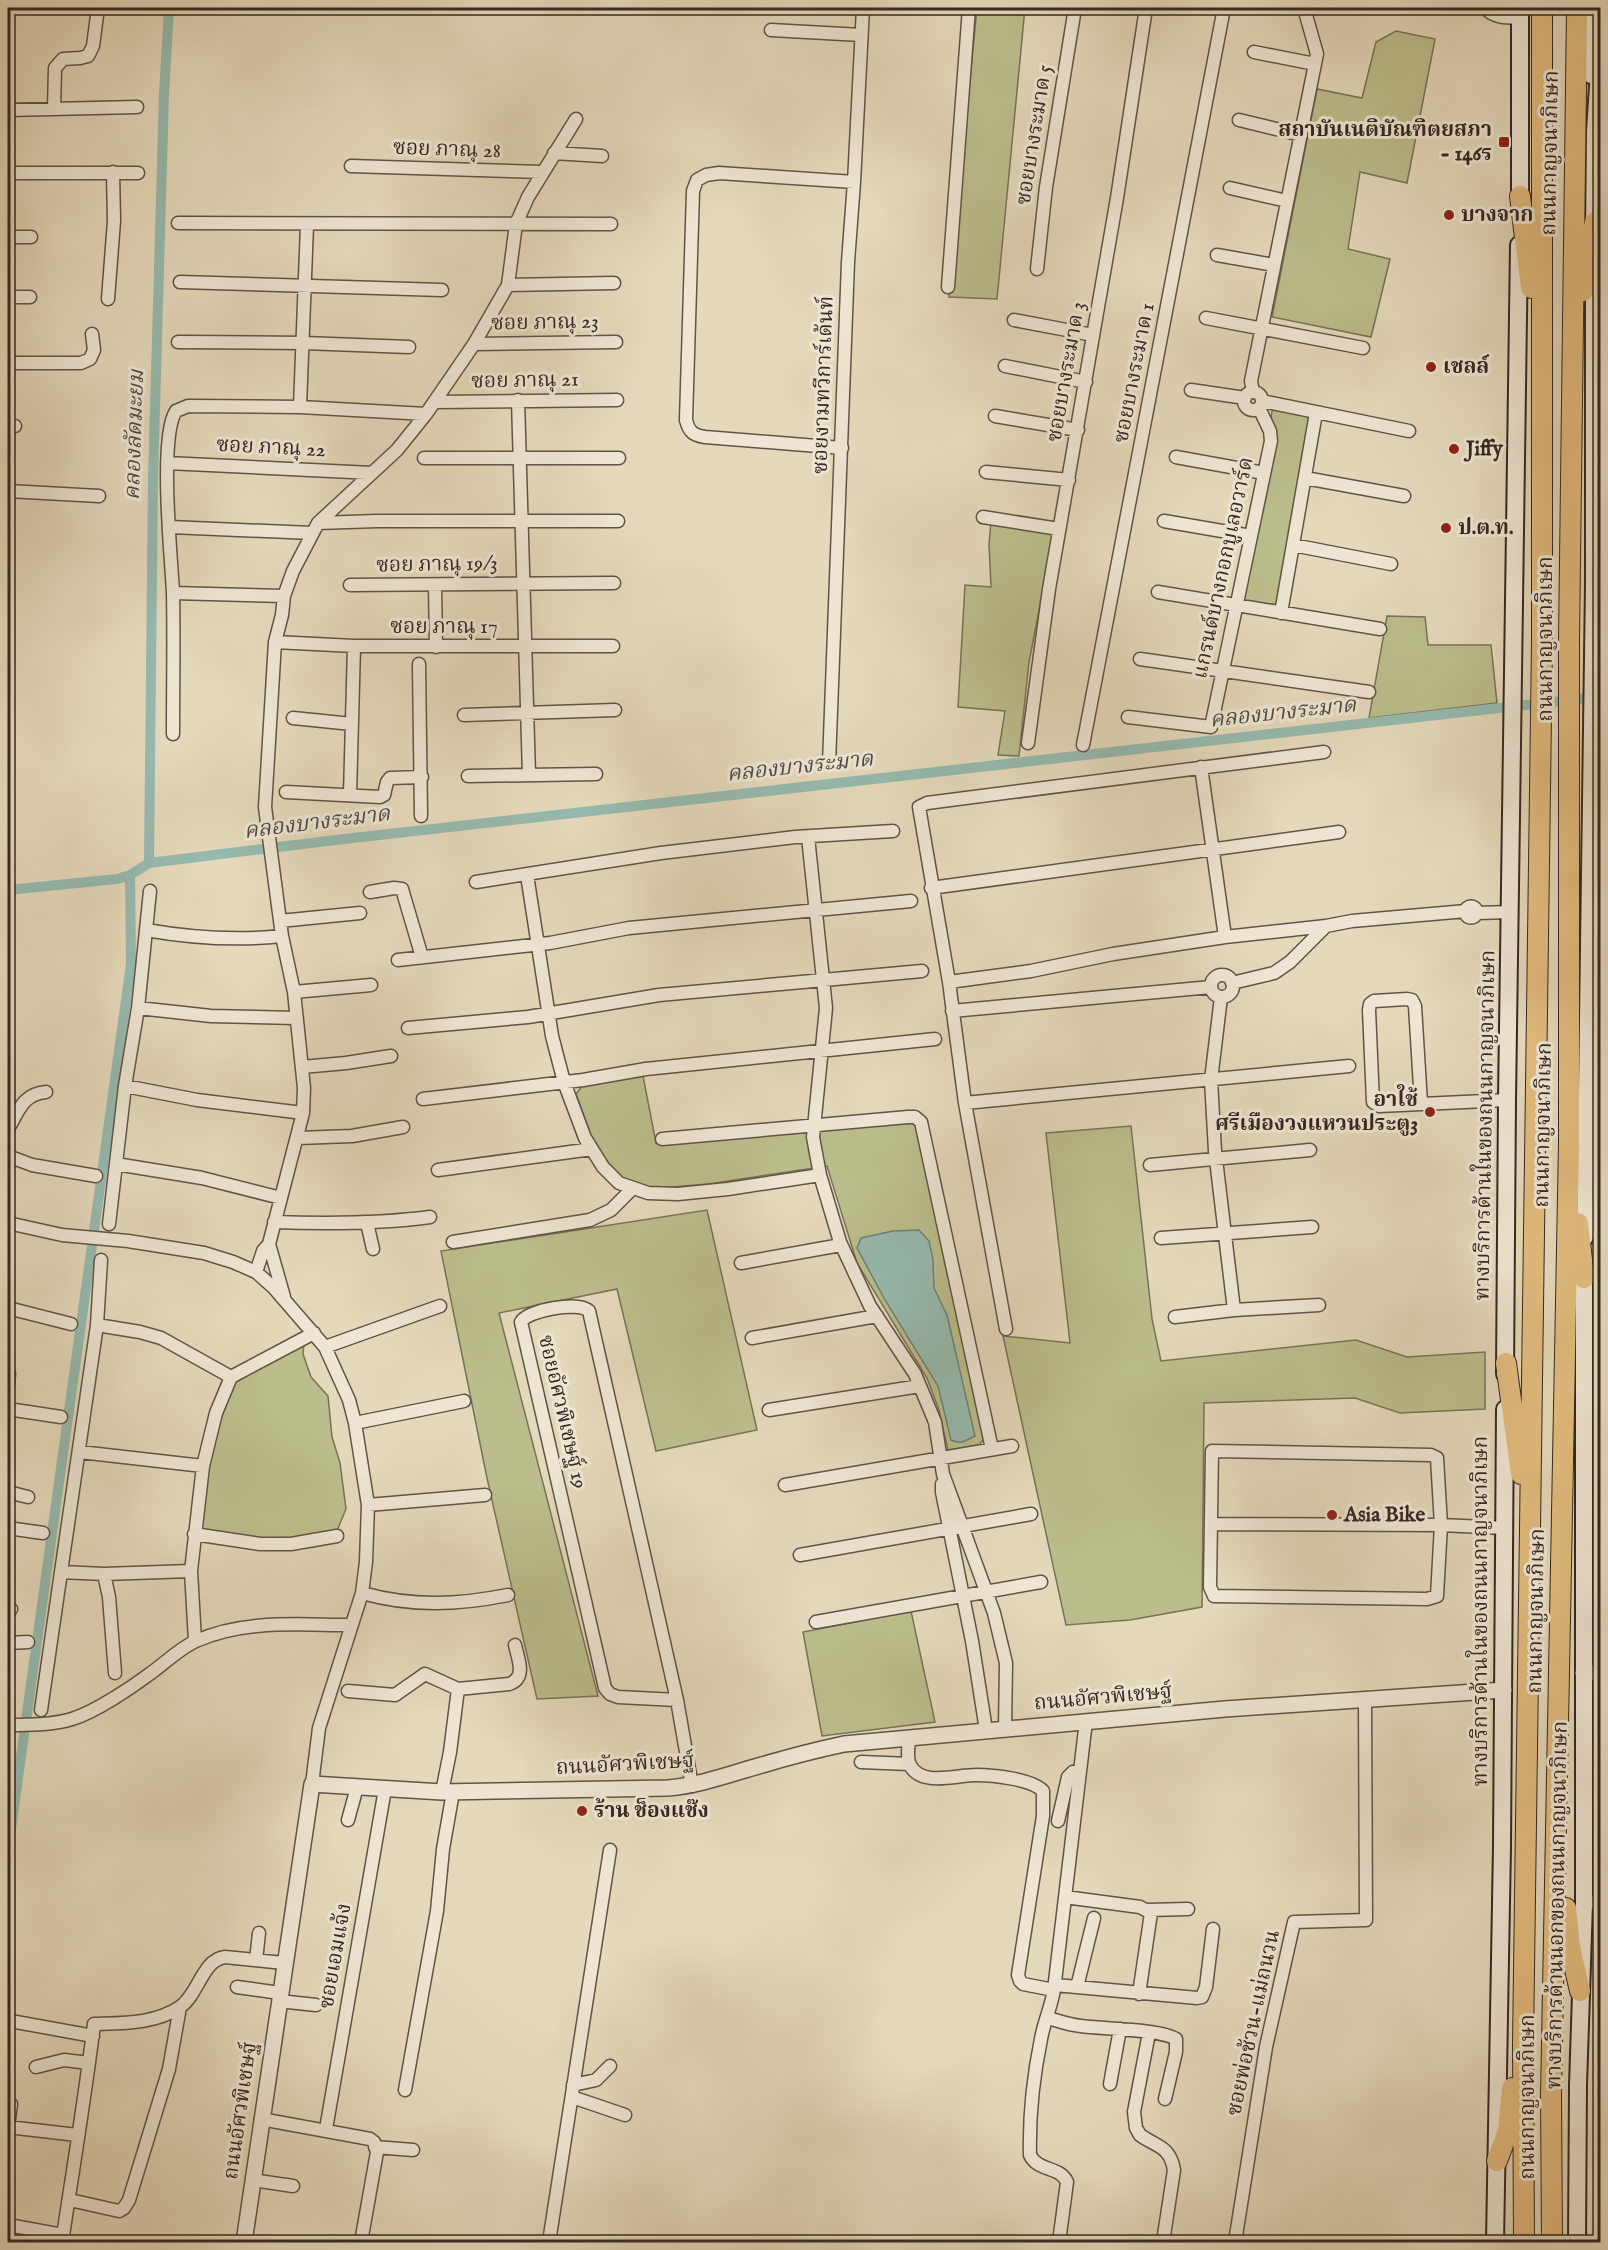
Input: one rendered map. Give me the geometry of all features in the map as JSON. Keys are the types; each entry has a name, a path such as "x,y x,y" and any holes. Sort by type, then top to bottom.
{"highway":[{"name":"ถนนกาญจนาภิเษก","path":"1524,2242 1523,2044 1542,642 1542,8"},
{"name":"ถนนกาญจนาภิเษก","path":"1552,2242 1551,2095 1569,1143 1569,640 1577,8"},
{"path":"1520,196 1541,384"},
{"path":"1573,351 1594,222"},
{"path":"1569,1143 1584,1278"},
{"path":"1506,1364 1530,1539"},
{"path":"1556,1858 1566,1883 1570,1947 1580,1991"},
{"path":"1497,2161 1508,2131 1512,2087 1523,2044"}],"main road":[{"path":"1587,8 1595,131"},
{"name":"ทางบริการด้านในของถนนกาญจนาภิเษก","path":"1496,2242 1504,1690 1507,1100 1523,10"},
{"name":"ทางบริการด้านนอกของถนนกาญจนาภิเษก","path":"1577,2242 1580,1991 1592,1903 1583,1673 1584,1278 1594,1036 1591,771 1594,222 1595,131 1600,56"}],"street":[{"path":"54,109 55,68 63,59 88,56 93,46 98,8"},
{"name":"ซอยงามทวีการ์เด้นท์","path":"829,764 848,262 863,8"},
{"path":"948,286 969,8"},
{"name":"ซอยบางระมาด 5","path":"1037,269 1046,187 1075,8"},
{"name":"ซอยบางระมาด 3","path":"1028,743 1059,529 1078,430 1146,8"},
{"name":"ซอยบางระมาด 1","path":"1083,745 1224,8"},
{"name":"แกรนด์บางกอกบูเลอวาร์ด","path":"1128,717 1211,727 1271,441 1270,431 1255,400 1251,381 1317,54 1304,8"},
{"path":"1487,8 1504,16 1523,10"},
{"path":"771,30 861,35"},
{"path":"1254,52 1315,64"},
{"path":"8,110 137,107"},
{"path":"256,1272 263,1251 268,1244 303,1113 302,1067 294,992 282,936 265,807 275,642 288,581 315,528 397,450 426,414 474,344 507,285 516,224 542,172 576,119"},
{"path":"1239,120 1300,135"},
{"path":"554,153 602,156"},
{"name":"ซอย ภาณุ 28","path":"351,166 542,172"},
{"path":"108,299 114,221 113,172"},
{"path":"842,448 705,437 694,435 688,429 686,420 693,191 697,180 719,172 854,182"},
{"path":"8,173 138,173"},
{"path":"1230,188 1287,201"},
{"path":"178,223 611,224"},
{"path":"300,407 307,225"},
{"path":"8,237 31,237"},
{"path":"1217,255 1274,265"},
{"path":"180,282 442,290"},
{"path":"507,285 614,283"},
{"path":"8,297 30,297"},
{"path":"1206,318 1363,348"},
{"path":"1014,320 1093,335"},
{"path":"8,363 81,363 90,359 94,350 92,334"},
{"path":"178,342 409,347"},
{"name":"ซอย ภาณุ 23","path":"474,344 616,342"},
{"path":"1005,366 1086,382"},
{"path":"1191,390 1255,400 1409,431"},
{"path":"518,400 529,775"},
{"name":"ซอย ภาณุ 21","path":"434,402 617,400"},
{"path":"173,734 172,593 167,463 170,424 176,411 180,408 300,407 426,414"},
{"path":"1281,613 1316,413"},
{"path":"995,416 1078,430"},
{"path":"1176,457 1264,473"},
{"path":"424,458 619,458"},
{"name":"ซอย ภาณุ 22","path":"167,463 372,473"},
{"path":"986,472 1069,480"},
{"path":"1305,478 1404,496"},
{"path":"8,491 99,496"},
{"path":"983,517 1059,529"},
{"path":"170,527 315,528 377,521 618,521"},
{"path":"1164,521 1251,536"},
{"path":"1293,545 1391,564"},
{"name":"ซอย ภาณุ 19/3","path":"350,585 614,583"},
{"path":"435,585 436,647"},
{"path":"1158,592 1380,629"},
{"path":"172,593 284,596"},
{"name":"ซอย ภาณุ 17","path":"275,642 436,647 613,646"},
{"path":"350,795 354,646"},
{"path":"1140,658 1369,692"},
{"path":"419,664 421,816"},
{"path":"464,715 615,710"},
{"path":"293,718 352,724"},
{"path":"1006,1329 965,1103 919,807 927,803 1324,752"},
{"path":"1201,767 1225,937"},
{"path":"468,776 596,774"},
{"path":"286,792 380,797 384,795 390,778 422,777"},
{"path":"476,882 661,853 808,837 893,831"},
{"path":"931,888 1339,832"},
{"path":"808,837 826,1008 813,1137 820,1175 841,1245 877,1316 915,1374 935,1422 943,1474 955,1527 963,1596 986,1730"},
{"path":"528,875 548,1014 564,1082 585,1138 603,1167 619,1183 648,1193 678,1194 728,1189 820,1175"},
{"path":"369,892 402,889 422,957"},
{"path":"109,1224 125,1086 138,1008 150,891"},
{"path":"398,960 537,944 629,928 911,901"},
{"path":"948,982 1031,971 1113,954 1225,937 1352,921 1471,912 1511,912"},
{"path":"280,921 360,913"},
{"path":"1233,983 1274,973 1290,962 1326,926"},
{"path":"146,930 189,938 282,936"},
{"path":"408,1029 548,1014 659,995 922,971"},
{"path":"1210,987 1213,979 1220,975 1228,977 1233,983"},
{"path":"1210,987 1214,994 1221,997 1230,993 1233,983"},
{"path":"294,992 371,985"},
{"path":"952,1011 1210,987"},
{"path":"1221,997 1211,1080 1216,1158 1234,1310"},
{"path":"1421,1103 1415,1006 1412,1000 1407,999 1374,1001 1370,1004 1369,1010 1373,1102 1379,1106 1507,1100"},
{"path":"138,1008 211,1016 296,1018"},
{"path":"423,1099 564,1082 646,1069 935,1040"},
{"path":"302,1067 391,1056"},
{"path":"965,1103 1349,1066"},
{"path":"125,1086 197,1100 303,1113"},
{"path":"8,1129 26,1099 34,1093 46,1092"},
{"path":"662,1139 908,1117 915,1117 921,1122 992,1449"},
{"path":"298,1138 352,1136 403,1127"},
{"path":"438,1170 592,1149"},
{"path":"1150,1165 1310,1150"},
{"path":"8,1156 32,1165 96,1176"},
{"path":"116,1164 201,1178 281,1198"},
{"path":"453,1242 590,1220 611,1210 633,1188"},
{"path":"274,1222 343,1224 430,1217"},
{"path":"8,1223 62,1235 128,1241 204,1254 233,1262 256,1272 284,1299 325,1347 349,1400 355,1423 368,1505 366,1562 362,1593 324,1713 312,1784"},
{"path":"367,1223 373,1249"},
{"path":"1161,1238 1312,1227"},
{"path":"268,1244 284,1299"},
{"path":"741,1263 841,1245"},
{"path":"41,1710 97,1325 101,1260"},
{"name":"ซอยอัศวพิเชษฐ์ 19","path":"677,1700 618,1697 610,1694 605,1688 521,1322 530,1314 579,1305 589,1311 677,1700 692,1786"},
{"path":"1175,1317 1234,1310 1319,1305"},
{"path":"325,1347 440,1306"},
{"path":"8,1308 71,1324"},
{"path":"752,1338 877,1316"},
{"path":"97,1325 161,1338 231,1377"},
{"path":"195,1641 191,1571 194,1534 203,1466 216,1413 231,1377 314,1334"},
{"path":"768,1410 920,1386"},
{"path":"355,1423 464,1401"},
{"path":"8,1409 61,1417"},
{"path":"785,1485 1012,1446"},
{"path":"1212,1451 1431,1455 1437,1458 1438,1464 1441,1525 1437,1596 1427,1599 1214,1596 1210,1587 1212,1451"},
{"path":"80,1452 203,1466"},
{"path":"8,1492 28,1497"},
{"path":"368,1505 485,1495"},
{"path":"800,1555 1031,1514"},
{"path":"1211,1524 1441,1525 1505,1528"},
{"path":"955,1527 994,1613 1006,1664 1005,1729"},
{"path":"8,1528 44,1533"},
{"path":"194,1534 260,1544 291,1544 337,1536"},
{"path":"61,1572 104,1574 191,1571"},
{"path":"104,1574 109,1597 115,1673"},
{"path":"816,1622 1041,1582"},
{"path":"362,1593 385,1600 417,1604 475,1601 508,1595"},
{"path":"12,1725 49,1723 72,1719 88,1713 137,1683 195,1641 244,1626 351,1625"},
{"path":"8,1643 28,1642"},
{"path":"348,1691 395,1695 425,1674 458,1689 517,1681 520,1671 515,1645"},
{"path":"1583,1673 1600,1672"},
{"path":"405,2090 439,1900 450,1752 458,1689"},
{"name":"ถนนอัศวพิเชษฐ์","path":"244,2242 312,1784 447,1792 692,1786 808,1752 844,1744 1086,1721 1504,1690"},
{"name":"ซอยพ่อช้วน-แม่ถนวน","path":"1235,2242 1266,2047 1294,1922 1366,1920 1365,1700"},
{"path":"1059,2242 1067,2182 1061,2174 1037,2164 1030,2155 1030,2109 1041,2037 1048,2018 1054,1987 1086,1721"},
{"path":"909,1737 909,1764 915,1772 936,1778 975,1775 997,1777 1036,1785 1043,1791 1043,1816 1018,1975 1023,1984 1191,1998 1202,1996 1206,1987 1213,1929"},
{"path":"861,1762 909,1764"},
{"path":"1058,1821 1068,1777 1073,1772 1080,1771"},
{"path":"348,1820 357,1787"},
{"name":"ซอยเอมแจ้ง","path":"326,2129 385,1789"},
{"path":"549,2242 610,1850"},
{"path":"1065,1897 1148,1910 1188,1909"},
{"path":"1139,1994 1151,1917 1148,1910"},
{"path":"1077,1987 1094,1918"},
{"path":"256,1960 259,1934"},
{"path":"8,2225 62,2239 70,2200 77,2135 94,2024 154,2019 180,2007 188,2001 208,1968 218,1958 284,1963"},
{"path":"237,1987 316,2005"},
{"path":"70,2200 119,2211 129,2200 169,2069 180,2007"},
{"path":"1048,2018 1075,2025 1171,2036 1176,2039 1177,2044 1165,2099"},
{"path":"16,2022 93,2036"},
{"path":"1110,2084 1120,2029"},
{"path":"1149,2033 1134,2119 1140,2135 1167,2151 1174,2170 1163,2242"},
{"path":"36,2067 64,2060 89,2063"},
{"path":"573,2091 596,2080 610,2066"},
{"path":"573,2091 625,2115"},
{"path":"11,2104 8,2127 77,2135"},
{"path":"261,2119 326,2129 370,2139 377,2152 361,2242"},
{"path":"375,2148 413,2150"},
{"path":"252,2180 293,2186"}],"green space":[{"path":"977,8 1025,8 997,299 949,297"},
{"path":"1396,31 1435,39 1407,183 1360,172 1348,249 1390,259 1371,337 1272,317 1317,89 1362,98 1376,42"},
{"path":"1278,408 1310,415 1278,605 1242,601 1272,411"},
{"path":"991,522 1054,533 1029,662 1019,756 998,755 1005,711 958,707 965,585 991,587 989,544"},
{"path":"1387,616 1425,617 1428,645 1491,645 1497,703 1369,718"},
{"path":"643,1076 656,1143 915,1123 919,1129 984,1439 979,1445 948,1450 939,1410 927,1378 857,1263 827,1166 708,1184 648,1189 619,1178 593,1141 576,1094 584,1084"},
{"path":"1131,1126 1152,1319 1161,1361 1356,1340 1407,1357 1485,1352 1485,1409 1400,1413 1355,1398 1204,1403 1202,1607 1130,1620 1066,1625 1003,1336 1070,1343 1046,1133"},
{"path":"707,1210 757,1430 656,1451 617,1289 499,1313 598,1696 537,1699 487,1478 441,1251"},
{"path":"304,1344 303,1354 311,1377 328,1396 332,1437 340,1463 346,1509 336,1533 290,1540 260,1540 198,1532 207,1462 225,1378"},
{"path":"911,1611 935,1722 822,1736 803,1632"}],"water":[{"path":"919,1230 929,1241 933,1260 934,1288 947,1315 975,1436 960,1442 951,1440 938,1386 885,1300 857,1248 861,1238 893,1231"}],"waterway":[{"name":"คลองลัดมะยม","path":"149,863 153,478 164,94 169,8"},
{"name":"คลองบางระมาด","path":"8,890 117,879 130,875 149,863 344,839 1597,697"},
{"path":"8,1850 131,964 130,875"}],"place":[{"name":"สถาบันเนติบัณฑิตยสภา - 146ร","path":"1504,142"},
{"name":"บางจาก","path":"1449,215"},
{"name":"เชลล์","path":"1431,367"},
{"name":"Jiffy","path":"1454,449"},
{"name":"ป.ต.ท.","path":"1446,528"},
{"name":"อาใช้ ศรีเมืองวงแหวนประตู3","path":"1430,1112"},
{"name":"Asia Bike","path":"1332,1515"},
{"name":"ร้าน ช็องแช๊ง","path":"582,1811"}]}
